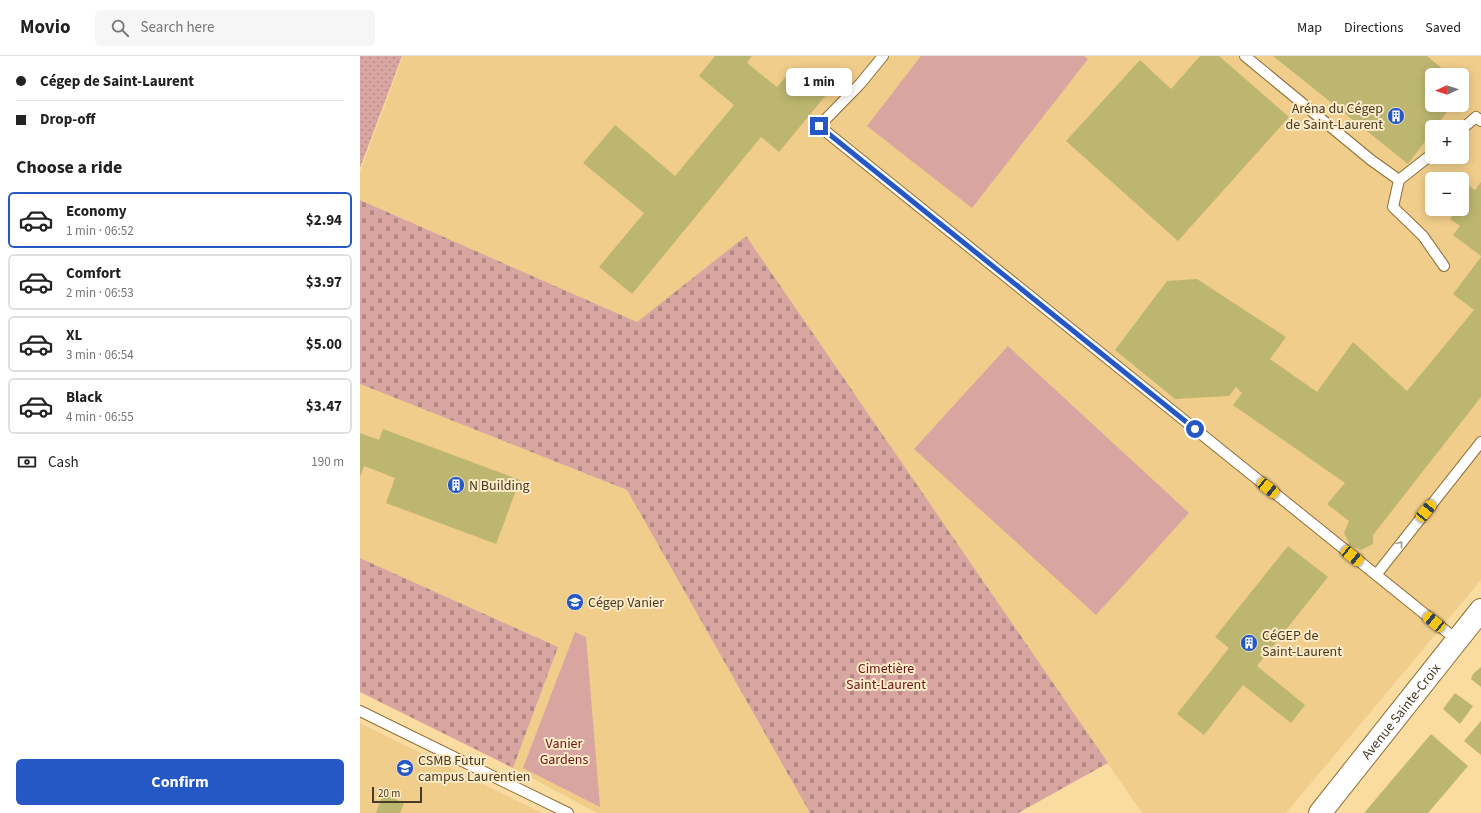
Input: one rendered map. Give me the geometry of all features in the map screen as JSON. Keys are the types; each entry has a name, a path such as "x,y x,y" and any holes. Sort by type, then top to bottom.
{"main road":[{"name":"Avenue Sainte-Croix","path":"1320,813 1481,610"}],"lane":[{"path":"883,56 860,84 819,126 1457,640"},
{"path":"1245,56 1371,160 1399,180"},
{"path":"1469,123 1476,117 1481,121"},
{"path":"1425,160 1399,180 1393,208 1423,236 1444,266"},
{"path":"1376,575 1481,442"},
{"path":"360,711 568,813"}],"shaded area":[{"name":"CéGEP de Saint-Laurent","path":"403,56 1481,56 1481,580 1286,813 1142,813 746,237 637,322 360,200 360,172"},
{"name":"Cégep Vanier","path":"360,384 627,490 810,813 597,813 513,768 558,647 360,558"},
{"name":"CSMB Futur campus Laurentien","path":"360,723 542,813 360,813"}],"green space":[{"path":"360,56 402,56 360,168"},
{"path":"921,56 1084,56 1088,59 972,208 867,126"},
{"name":"Cimetière Saint-Laurent","path":"360,200 637,322 746,236 1108,763 1018,813 810,813 627,490 360,384"},
{"path":"1008,346 1189,513 1096,615 914,449"},
{"path":"360,558 558,647 513,768 360,692"},
{"name":"Vanier Gardens","path":"575,632 586,637 600,807 523,768"}],"building":[{"path":"715,56 752,56 747,63 777,87 794,67 827,94 779,152 761,137 632,294 599,267 644,213 583,163 615,125 675,176 734,105 699,76"},
{"path":"1200,56 1219,56 1289,117 1178,241 1066,141 1140,60 1171,89"},
{"name":"Aréna du Cégep de Saint-Laurent","path":"1273,56 1427,56 1442,68 1425,68 1425,112 1447,112 1441,120 1425,120 1425,141 1408,164"},
{"path":"1481,182 1481,256 1453,235 1460,226 1450,219 1452,216 1469,216 1469,186 1475,190"},
{"path":"1481,257 1481,397 1373,535 1373,544 1361,550 1350,545 1344,533 1349,521 1327,504 1345,483 1233,405 1242,393 1236,387 1229,396 1175,399 1115,350 1167,281 1197,279 1286,337 1270,359 1317,392 1353,342 1407,391 1474,310 1453,294"},
{"name":"N Building","path":"383,429 520,480 496,544 386,503 395,478 364,466 360,477 360,433 379,440"},
{"name":"CéGEP de Saint-Laurent","path":"1288,546 1328,577 1257,666 1305,705 1291,723 1243,685 1204,735 1177,714 1229,648 1215,637"},
{"path":"1481,667 1481,687 1471,679 1473,674"},
{"path":"1455,693 1473,706 1460,724 1443,709"},
{"path":"1481,721 1481,755 1464,741"},
{"path":"1431,734 1468,766 1428,813 1364,813"},
{"path":"383,794 404,803 400,813 376,813"}],"place":[{"name":"Aréna du Cégep de Saint-Laurent","path":"1396,116"},
{"name":"N Building","path":"456,485"},
{"name":"Cégep Vanier","path":"575,602"},
{"name":"CéGEP de Saint-Laurent","path":"1249,643"},
{"name":"CSMB Futur campus Laurentien","path":"405,768"}],"route":[{"path":"819,126 1195,429"}]}
